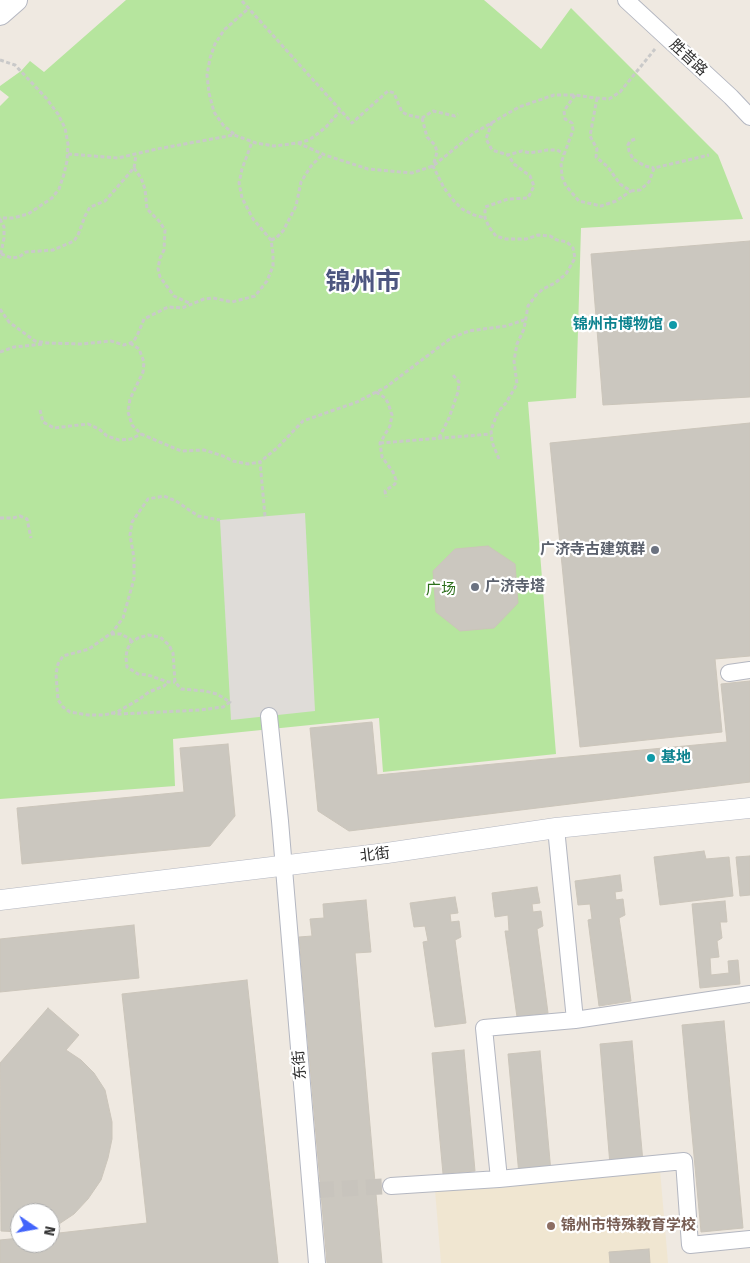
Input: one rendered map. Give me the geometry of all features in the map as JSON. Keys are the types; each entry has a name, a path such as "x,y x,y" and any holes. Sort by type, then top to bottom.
{"main road":[{"path":"0,14 16,0"}],"street":[{"name":"胜昔路","path":"626,0 750,117"},
{"path":"729,672 750,670"},
{"name":"东街","path":"269,716 314,1190 317,1263"},
{"name":"北街","path":"0,900 387,853 556,828 750,808"},
{"path":"556,828 575,1020"},
{"path":"499,1179 484,1028 575,1020 750,994"},
{"path":"391,1186 499,1179 684,1161 690,1245 750,1239"}],"path":[{"path":"242,0 352,123 388,91 394,93 402,112 422,118 434,111 454,116 458,114"},
{"path":"249,8 224,30 215,44 210,58 207,75 209,93 214,112 222,125 234,135 252,142 274,146 298,143 316,136 326,128 340,111"},
{"path":"298,143 323,154 368,169 395,173 412,173 433,166 474,133 519,107 554,95 576,95 609,99 620,92 665,37"},
{"path":"0,60 15,64 58,114 65,128 68,154 59,189 52,198 28,214 0,219 4,226 4,238 0,256 19,257 26,252 53,250 74,241 90,207 105,201 134,168 136,155"},
{"path":"576,95 564,111 565,119 572,123 573,130 561,163 562,177 579,202 601,206 616,201 631,191 640,190 649,182 654,168"},
{"path":"597,98 590,136 597,148 596,157 608,167 620,184 631,191"},
{"path":"422,118 427,137 435,145 437,152 433,166 444,188 462,209 485,218"},
{"path":"492,122 486,138 492,150 508,155 522,151 530,153 548,150 557,150 564,154"},
{"path":"68,154 118,158 234,135"},
{"path":"635,139 630,141 628,145 633,158 645,166 654,168 709,155"},
{"path":"0,352 14,347 48,344 82,344 111,341 124,345 130,343 137,336 144,319 168,307 182,308 204,299 213,298 232,302 254,296 267,281 273,266 271,240 253,219 242,198 239,183 252,142"},
{"path":"271,240 284,231 296,206 301,182 311,166 323,154"},
{"path":"499,458 492,442 491,430 498,412 506,403 517,384 514,361 517,344 524,328 528,306 543,289 556,283 566,274 575,258 573,248 567,242 550,236 538,235 526,239 506,239 496,236 485,218 486,208 494,203 508,199 528,198 534,186 530,176 514,164 508,155"},
{"path":"134,168 141,178 145,189 147,209 165,230 164,250 158,268 160,277 174,296 191,304"},
{"path":"0,309 9,322 20,331 35,341 48,344"},
{"path":"130,343 138,349 144,362 143,372 130,399 128,412 132,425 141,434 181,451 204,450 232,461 248,464 260,462 277,448 303,421 337,410 386,387 451,338 469,331 499,328 525,319"},
{"path":"439,438 449,418 458,392 459,382 453,375"},
{"path":"376,392 388,402 392,415 390,426 380,443 382,457 394,472 396,480 395,484 385,491 386,497"},
{"path":"40,410 43,422 54,428 88,424 99,429 107,436 119,440 131,439 141,434"},
{"path":"380,443 491,434"},
{"path":"260,462 265,516"},
{"path":"175,682 138,674 127,667 127,650 131,642 148,636 160,638 169,644 173,653 175,682 181,689 206,691 217,694 230,702 224,707 191,711 88,715 70,712 63,707 58,700 56,674 58,664 63,656 89,649 110,634 123,618 134,579 134,558 130,535 132,522 148,499 164,496 176,501 198,516 220,520"},
{"path":"0,518 20,516 27,519 31,538"},
{"path":"110,634 121,634 130,639 131,642"},
{"path":"111,713 124,709 168,682"}],"shaded area":[{"path":"305,513 315,711 231,720 220,520"},
{"name":"锦州市特殊教育学校","path":"660,1170 668,1263 441,1263 435,1190"}],"green space":[{"name":"广场","path":"126,0 484,0 541,49 571,8 718,155 743,219 581,228 576,398 528,402 556,754 383,772 379,718 173,739 175,786 0,799 0,106 9,97 0,90 0,86 21,71 30,61 44,72"}],"building":[{"name":"锦州市博物馆","path":"750,241 750,397 603,405 591,254"},
{"name":"广济寺古建筑群","path":"750,423 750,656 715,659 722,732 580,747 550,443"},
{"name":"广济寺塔","path":"488,546 515,564 518,603 494,628 460,631 436,612 433,571 455,549"},
{"name":"基地","path":"750,681 750,782 349,831 318,811 310,728 372,722 377,775 727,742 721,684"},
{"path":"228,744 235,816 210,846 22,864 17,808 184,792 180,748"},
{"path":"704,851 706,859 729,857 733,896 660,905 654,857"},
{"path":"750,856 750,895 740,896 736,857"},
{"path":"620,875 622,891 615,892 616,900 623,899 625,915 619,918 631,1001 599,1006 588,920 592,919 590,904 578,905 575,881"},
{"path":"537,887 540,903 532,904 533,912 541,911 543,926 537,929 548,1013 517,1017 505,931 509,931 508,915 495,917 492,893"},
{"path":"455,897 458,913 450,914 451,922 459,921 461,937 455,940 466,1023 435,1027 423,942 428,941 425,926 414,927 410,903"},
{"path":"366,900 371,952 355,953 382,1263 327,1263 299,937 312,936 310,919 324,918 323,904"},
{"path":"725,901 727,922 720,922 722,938 717,941 719,957 710,958 711,975 729,973 728,961 738,960 740,984 700,988 692,904"},
{"path":"134,925 139,978 0,992 0,939"},
{"path":"247,980 278,1263 0,1263 0,1240 10,1239 10,1253 60,1253 60,1233 147,1223 122,994"},
{"path":"48,1008 79,1035 66,1050 81,1060 94,1073 105,1090 112,1122 112,1139 101,1180 88,1199 74,1214 60,1223 60,1203 10,1203 10,1231 1,1231 0,1063"},
{"path":"724,1021 743,1228 701,1232 682,1025"},
{"path":"632,1041 643,1162 610,1165 600,1044"},
{"path":"464,1050 475,1171 443,1174 432,1053"},
{"path":"540,1051 551,1172 519,1175 508,1054"},
{"path":"649,1249 650,1263 610,1263 609,1252"}],"tunnel":[{"path":"318,1190 391,1186"}],"place":[{"name":"锦州市博物馆","path":"673,325"},
{"name":"广济寺古建筑群","path":"655,550"},
{"name":"广济寺塔","path":"475,587"},
{"name":"基地","path":"651,758"},
{"name":"锦州市特殊教育学校","path":"551,1226"}],"district":[{"name":"锦州市","path":"363,283"}]}
